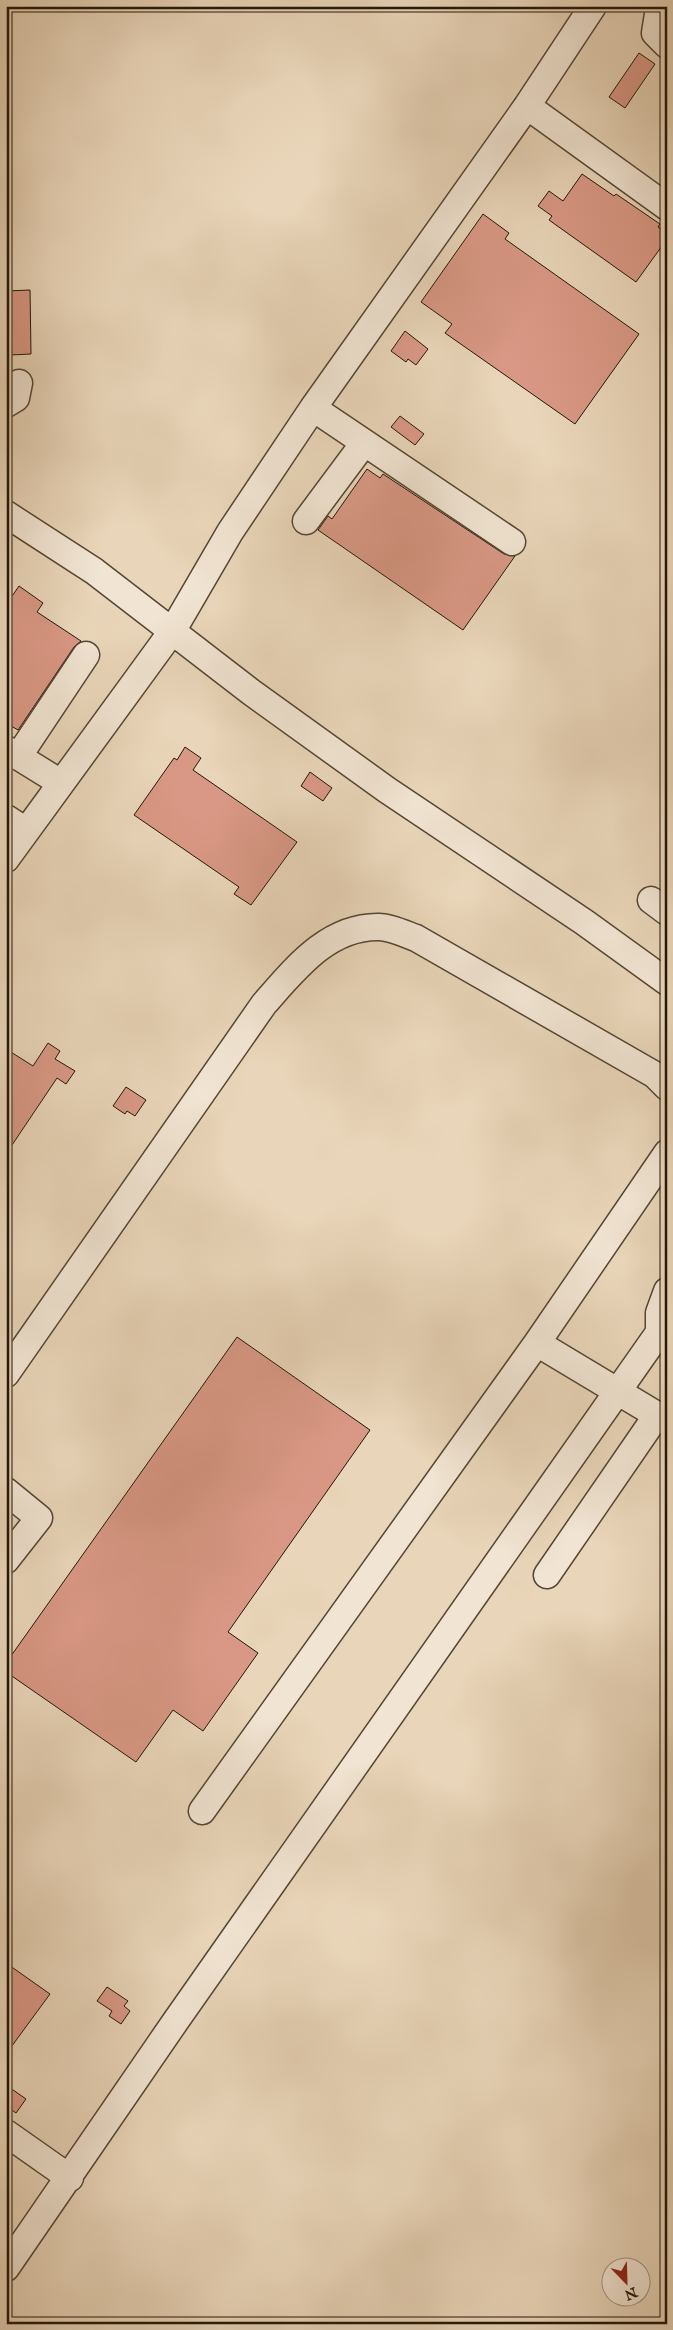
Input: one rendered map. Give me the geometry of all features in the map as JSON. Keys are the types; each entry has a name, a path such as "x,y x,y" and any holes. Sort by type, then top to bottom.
{"street":[{"path":"6,860 16,824 61,783 173,630 230,532 314,408 527,106 593,6"},
{"path":"663,6 658,14 655,33 667,45"},
{"path":"527,106 667,207"},
{"path":"314,408 512,542"},
{"path":"306,521 364,443"},
{"path":"6,514 94,571 251,692 387,790 584,922 667,982"},
{"path":"61,783 12,753 86,655"},
{"path":"6,1374 264,1004 311,953 345,932 380,927 416,938 656,1075 667,1086"},
{"path":"202,1810 537,1343 667,1153"},
{"path":"6,2268 663,1325 659,1313 667,1291"},
{"path":"537,1343 662,1418 547,1575"},
{"path":"6,1491 39,1518 6,1560"},
{"path":"6,2133 70,2178"}],"building":[{"path":"639,53 655,64 625,108 609,97"},
{"path":"582,174 614,196 616,194 660,224 658,227 667,233 667,239 636,282 549,220 552,216 538,206 549,191 563,201"},
{"path":"483,214 509,233 505,239 639,334 575,424 445,333 452,324 421,302"},
{"path":"30,290 31,354 10,355 9,321 6,321 6,291"},
{"path":"405,331 428,349 416,365 408,359 406,362 391,351"},
{"path":"400,416 424,434 415,445 391,427"},
{"path":"367,469 380,478 383,474 504,554 515,556 463,630 318,530 328,516 332,519"},
{"path":"19,586 43,603 37,612 81,641 74,647 18,730 6,723 6,605"},
{"path":"185,747 201,758 193,770 297,842 251,905 234,894 239,887 134,815 174,758 177,760"},
{"path":"310,772 332,788 323,801 301,786"},
{"path":"48,1043 60,1051 55,1059 75,1071 66,1084 57,1078 6,1154 6,1049 33,1066"},
{"path":"126,1087 146,1100 135,1116 127,1111 125,1114 113,1106"},
{"path":"237,1337 370,1430 228,1632 258,1653 203,1731 173,1710 136,1762 6,1672 6,1663"},
{"path":"6,1963 50,1994 6,2054"},
{"path":"107,1987 128,2001 124,2006 130,2011 121,2024 109,2016 112,2011 97,2001"},
{"path":"6,2085 26,2099 16,2113 6,2106"}]}
